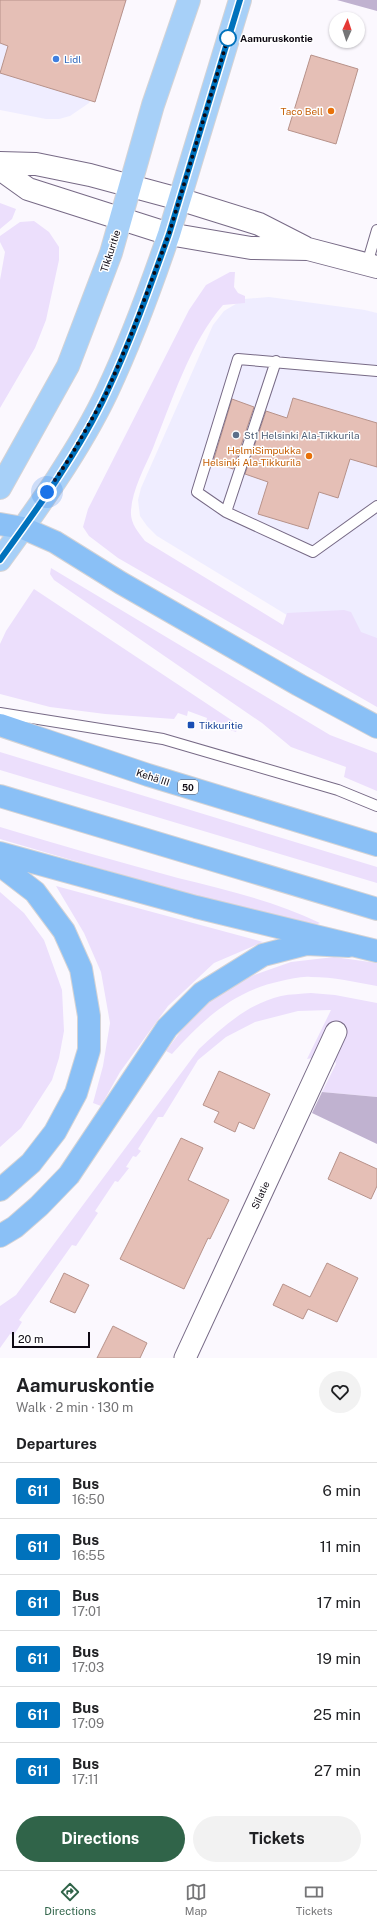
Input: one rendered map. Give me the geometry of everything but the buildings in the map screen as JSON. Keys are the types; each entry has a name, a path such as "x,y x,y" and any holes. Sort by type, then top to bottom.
{"highway":[{"path":"0,524 23,528 55,542 121,583 299,685 377,727"},
{"name":"Kehä III","path":"0,725 148,775 377,845"},
{"path":"0,796 377,909"},
{"path":"0,853 196,907 349,946 377,951"},
{"path":"0,865 35,892 64,931 81,969 89,1016 89,1050 76,1093 55,1132 31,1163 0,1190"},
{"path":"0,1236 15,1227 39,1206 69,1175 167,1028 202,993 263,955 306,944 349,946"}],"main road":[{"name":"Tikkuritie","path":"0,488 68,366 111,253 153,105 189,0"},
{"path":"0,560 71,456 107,392 154,276 169,234 240,0"}],"street":[{"path":"0,163 36,164 130,185 259,224 308,249 372,266"},
{"path":"0,169 28,189 169,234 251,248 308,249"},
{"name":"Silatie","path":"185,1358 336,1032"}],"lane":[{"path":"372,266 377,230"},
{"path":"377,371 238,358 197,492 226,512 313,552 377,506"},
{"path":"226,512 276,361"},
{"path":"0,713 163,739 338,790 377,806"}],"shaded area":[{"name":"Lidl","path":"0,0 127,0 97,88 89,103 70,116 59,119 46,119 0,110"},
{"path":"337,0 377,0 377,11"},
{"path":"0,203 16,209 12,219 0,229"},
{"path":"34,221 49,232 59,247 59,260 46,320 35,348 0,408 0,280 5,252 0,242 0,236 20,222"},
{"path":"230,272 235,272 234,287 238,293 245,296 245,303 223,305 201,336 183,373 136,487 131,511 132,519 135,527 145,541 283,625 287,613 344,610 351,612 361,632 377,638 377,707 118,558 89,536 83,527 88,509 189,310 206,285"},
{"path":"269,297 365,310 377,313 377,670 157,536 140,516 138,500 141,488 213,325 224,311 244,299"},
{"path":"51,568 330,735 377,753 377,791 344,777 346,767 291,747 262,723 54,580 50,574"},
{"path":"34,589 239,725 236,732 206,722 207,718 188,711 187,716 178,713 174,719 105,714 50,707 0,694 0,644 6,631"},
{"path":"0,752 377,867 377,883 0,770"},
{"path":"0,827 134,866 268,902 320,923 313,926 184,893 0,839"},
{"path":"56,886 263,942 214,963 168,1006 120,1072 101,1106 93,1103 103,1066 110,1023 101,972 84,933"},
{"path":"0,892 24,913 44,940 62,990 64,1031 59,1058 52,1080 21,1128 0,1147"},
{"path":"334,957 377,963 377,986 320,977 300,977 264,986 234,999 220,1008 196,1029 172,1054 166,1051 192,1016 220,992 254,975 291,962"},
{"path":"311,993 335,995 377,1003 377,1097 322,1092 336,1064 333,1054 307,1059 331,1010 298,1011 255,1022 226,1037 198,1060 163,1117 158,1117 138,1149 141,1151 136,1157 133,1156 126,1167 129,1168 118,1182 115,1181 95,1211 98,1213 76,1246 72,1245 19,1320 22,1322 14,1335 10,1334 0,1348 0,1306 16,1295 199,1049 236,1017 257,1005 281,996"},
{"path":"322,1092 377,1097 377,1144 312,1113"}],"bus line":[{"name":"611","path":"0,560 71,456 107,392 131,335 169,234 240,0"}],"place":[{"name":"Aamuruskontie","path":"228,38"},
{"name":"Lidl","path":"56,59"},
{"name":"Taco Bell","path":"331,111"},
{"name":"St1 Helsinki Ala-Tikkurila","path":"236,435"},
{"name":"HelmiSimpukka Helsinki Ala-Tikkurila","path":"309,456"},
{"name":"Tikkuritie","path":"191,725"}],"route":[{"path":"47,492 71,456 107,392 131,335 169,234 228,38"}]}
